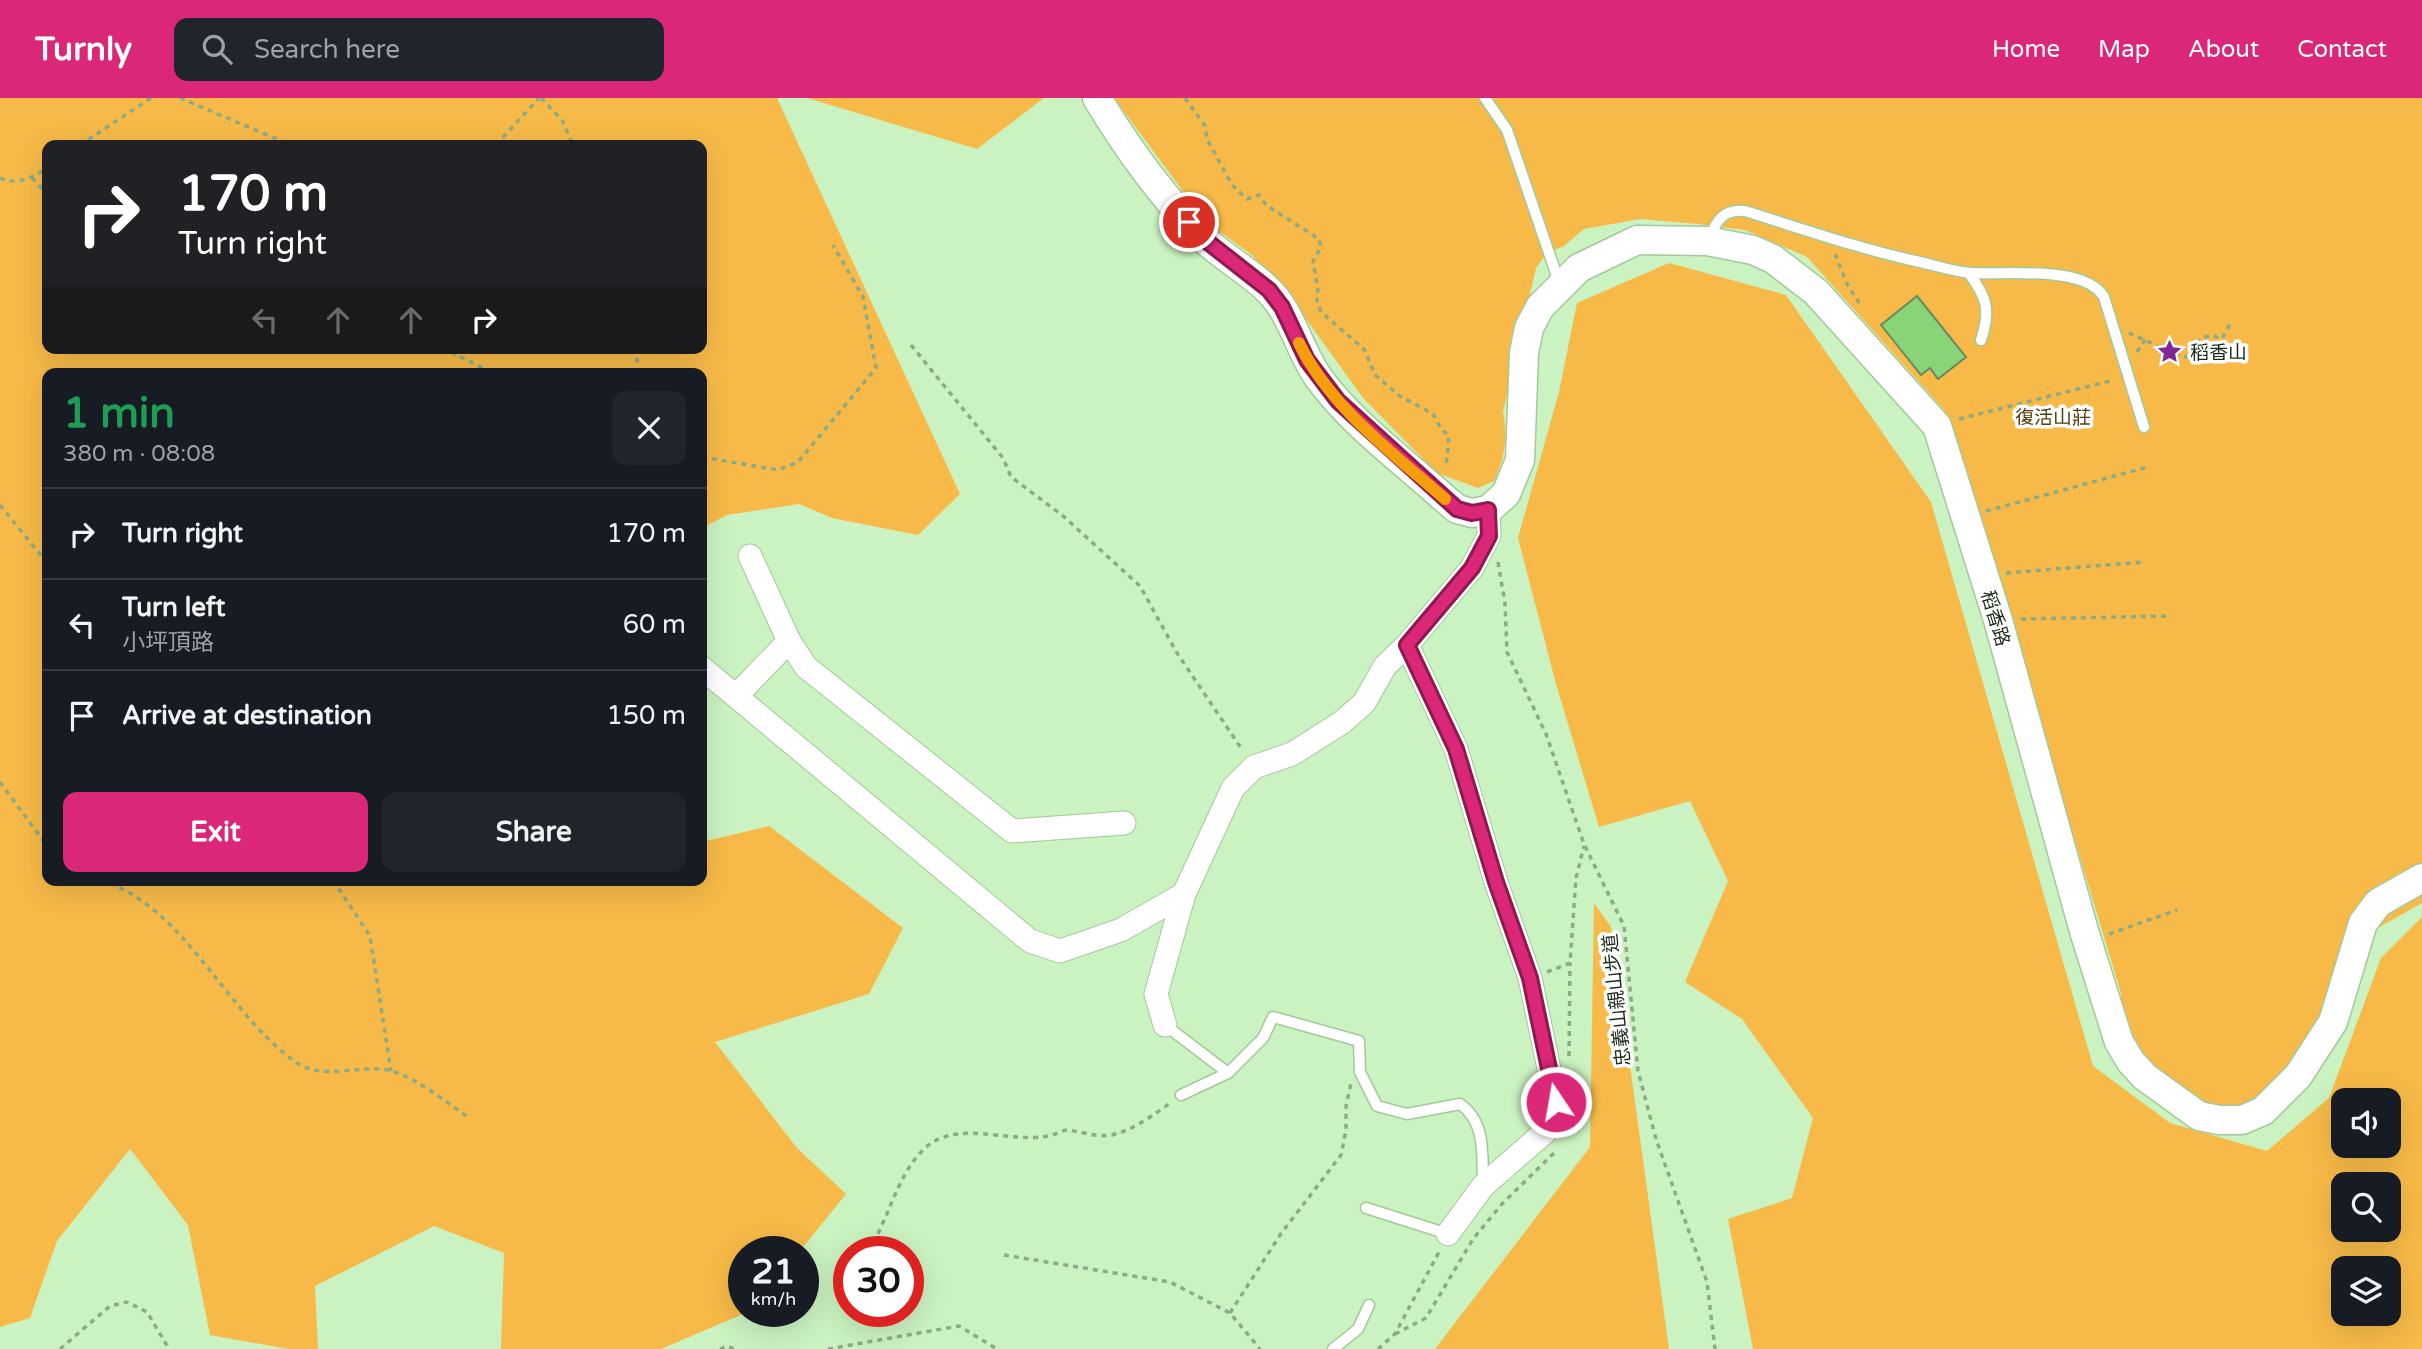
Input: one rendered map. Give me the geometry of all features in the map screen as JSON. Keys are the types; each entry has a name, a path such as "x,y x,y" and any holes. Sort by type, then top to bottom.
{"street":[{"path":"1097,98 1121,138 1159,189 1204,239 1275,298 1307,360 1338,401 1457,509 1472,513 1489,523 1472,568 1407,645 1385,666 1364,703 1341,723 1292,754 1254,768 1233,788 1184,894 1156,994 1165,1025"},
{"name":"稻香路","path":"1489,523 1506,494 1520,460 1524,353 1529,328 1540,307 1560,285 1606,253 1637,240 1707,241 1753,250 1797,275 1937,426 1998,620 2088,942 2119,1042 2131,1062 2145,1077 2199,1116 2219,1120 2242,1120 2263,1111 2298,1076 2333,1023 2363,923 2378,903 2422,878"},
{"path":"750,556 789,640 806,667 1012,831 1124,823"},
{"path":"736,696 789,640"},
{"path":"1407,645 1456,749 1496,882 1530,978 1556,1102 1545,1132 1483,1186 1448,1234"},
{"path":"707,672 1030,941 1060,951 1121,930 1184,894"}],"lane":[{"path":"1485,98 1507,130 1560,285"},
{"path":"1707,241 1722,214 1732,210 1776,221 1840,243 1969,273 2049,274 2088,282 2098,287 2110,313 2144,426"},
{"path":"1969,273 1983,293 1988,319 1981,340"},
{"path":"1181,1095 1228,1073 1263,1038 1273,1017 1359,1041 1360,1072 1377,1106 1407,1114 1460,1104 1473,1113 1482,1141 1483,1186"},
{"path":"1165,1025 1228,1073"},
{"path":"1366,1208 1448,1234"},
{"path":"1333,1349 1358,1329 1369,1305"}],"path":[{"path":"87,140 150,98"},
{"path":"180,98 279,140"},
{"path":"501,140 540,98 562,120 571,140"},
{"path":"1185,98 1205,126 1207,139 1232,185 1247,199 1259,195 1266,205 1313,232 1319,239 1321,247 1313,261 1314,283 1318,290 1316,297 1321,312 1364,349 1376,375 1400,396 1433,414 1441,429 1450,436 1444,498"},
{"path":"0,178 6,181 32,178 42,171"},
{"path":"32,178 42,189"},
{"path":"1840,243 1834,257 1863,307"},
{"path":"707,458 778,470 798,462 876,368 863,297 833,245"},
{"path":"2146,340 2175,355 2187,356 2191,345 2203,338 2211,335 2222,339 2232,320"},
{"path":"911,345 1003,458 1011,477 1062,515 1140,586 1177,653 1254,768"},
{"path":"454,354 483,368"},
{"path":"1937,426 2130,376"},
{"path":"1967,517 2148,467"},
{"path":"0,505 42,557"},
{"name":"忠義山親山步道","path":"1489,523 1505,603 1507,652 1546,734 1584,844 1624,926 1638,1071 1656,1139 1707,1283 1715,1349"},
{"path":"1983,574 2143,562"},
{"path":"1998,620 2168,616"},
{"path":"0,782 42,839"},
{"path":"1530,978 1570,964 1576,878 1584,844"},
{"path":"120,886 161,916 202,958 236,1007 276,1046 301,1065 333,1071 391,1071 469,1118"},
{"path":"337,886 370,936 391,1071"},
{"path":"2088,942 2177,910"},
{"path":"1230,1313 1280,1235 1342,1155 1349,1086 1360,1072"},
{"path":"875,1236 904,1175 924,1148 943,1137 987,1134 1048,1137 1066,1130 1082,1134 1111,1135 1145,1120 1181,1095"},
{"path":"1378,1349 1386,1345 1395,1334 1448,1234"},
{"path":"1004,1255 1170,1282 1230,1313 1261,1349"},
{"path":"60,1349 110,1306 127,1303 147,1312 169,1349"},
{"path":"828,1349 959,1326 997,1349"},
{"path":"720,1349 727,1346 734,1349"}],"green space":[{"path":"0,98 777,98 960,494 918,535 832,518 799,504 727,515 707,525 707,368 42,368 42,886 707,886 707,841 769,826 903,928 869,994 715,1042 797,1148 846,1194 812,1236 728,1236 728,1320 661,1349 501,1349 504,1253 434,1226 315,1286 318,1349 289,1349 210,1335 188,1225 130,1149 57,1241 30,1318 0,1327"},
{"path":"807,98 1044,98 977,149"},
{"name":"復活山莊","path":"1114,98 2422,98 2422,903 2376,929 2331,998 2298,1066 2249,1108 2200,1106 2118,1038 2121,993 1945,411 1807,257 1745,230 1640,219 1584,229 1564,246 1547,253 1536,268 1503,412 1505,439 1501,464 1494,481 1478,488 1437,473 1363,398 1288,294 1252,255 1205,221"},
{"path":"1669,263 1786,295 1931,502 2093,1066 2170,1123 2267,1151 2329,1098 2331,1093 2331,1158 2401,1158 2401,1088 2333,1088 2381,958 2422,917 2422,1349 1753,1349 1728,1219 1792,1198 1813,1118 1742,1019 1685,982 1728,881 1690,801 1599,827 1556,684 1518,538 1559,392 1577,303"},
{"path":"1594,903 1611,927 1669,1349 1435,1349 1590,1147"}],"building":[{"path":"1917,296 1966,357 1938,379 1930,368 1921,375 1881,325"}],"slow traffic":[{"path":"1299,343 1319,378 1338,401 1445,499"}],"place":[{"name":"稻香山","path":"2170,352"}],"route":[{"path":"1189,222 1204,239 1269,290 1282,307 1307,360 1338,401 1457,509 1472,513 1488,510 1489,536 1472,568 1407,645 1456,749 1496,882 1530,978 1556,1102"}]}
